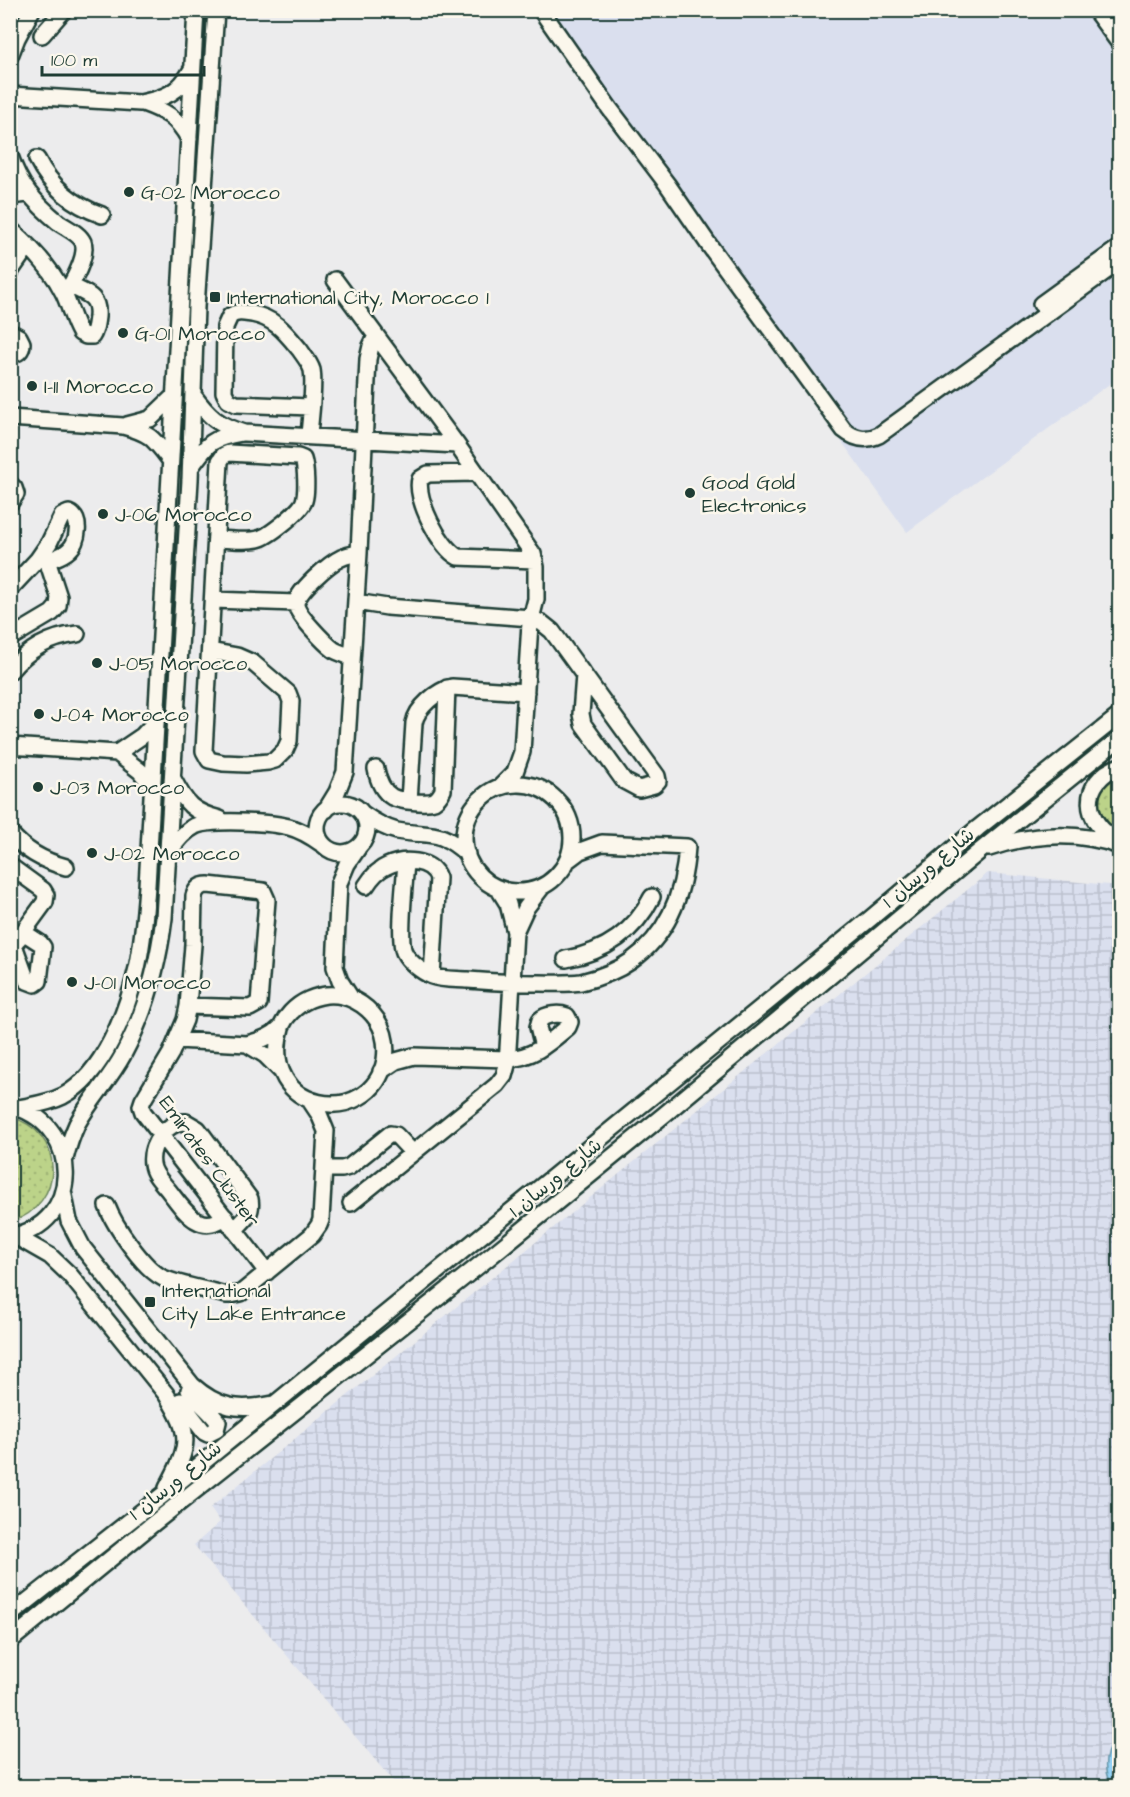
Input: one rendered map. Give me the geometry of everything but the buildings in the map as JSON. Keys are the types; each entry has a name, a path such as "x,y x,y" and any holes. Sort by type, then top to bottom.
{"street":[{"path":"10,56 32,10"},
{"path":"42,35 64,10"},
{"path":"15,1107 52,1101 82,1081 108,1045 125,1006 137,966 144,921 196,10"},
{"path":"65,1159 77,1125 111,1075 134,1033 157,965 164,918 191,467 196,307 216,10"},
{"path":"541,10 610,109 667,184 844,430 854,437 867,439 879,435 1119,261"},
{"path":"1095,10 1119,44"},
{"path":"1110,10 1119,23"},
{"path":"140,103 156,100 171,93 183,83 192,69"},
{"path":"10,95 140,103 169,114 189,139"},
{"path":"10,156 28,194 48,214 77,235 84,246 78,272 67,290 10,229"},
{"path":"37,159 52,183 66,196 82,207 102,214"},
{"path":"10,196 28,194"},
{"path":"48,214 66,196"},
{"path":"10,272 28,246"},
{"path":"1041,304 1119,247"},
{"path":"182,267 188,265 191,269 192,296 196,307"},
{"path":"286,826 331,806 345,804 396,831 433,833 453,828 469,815 482,798 500,787 515,772 522,752 531,618 536,599 533,554 335,280"},
{"path":"309,436 310,407 311,368 279,326 265,318 241,312 230,316 225,327 225,392 228,400 236,404 310,407"},
{"path":"10,332 19,337 22,343 20,350 10,354"},
{"path":"339,883 347,864 361,845 367,828 350,791 345,772 359,553 368,359 376,336"},
{"path":"193,395 214,420 227,428 244,433"},
{"path":"123,426 150,419 174,396"},
{"path":"10,418 123,426 149,435 171,460"},
{"path":"191,467 210,442 224,436 244,433 457,446"},
{"path":"210,651 237,656 253,663 288,693 291,701 288,741 285,750 275,760 233,764 213,762 205,755 210,651 220,461 224,455 229,453 303,459 305,495 298,510 262,538 216,539"},
{"path":"476,473 428,474 420,479 420,496 423,506 439,536 458,557 535,560"},
{"path":"10,484 16,494 10,503"},
{"path":"352,657 328,644 300,614 296,603 300,594 331,564 341,558 359,553"},
{"path":"10,589 46,556 59,597 52,613 15,635 32,649"},
{"path":"213,600 296,603"},
{"path":"356,602 387,607 531,618 543,622 552,631 584,675 657,776 658,781 654,785 639,789 624,781 583,724 581,714 584,675"},
{"path":"10,671 32,649 58,637 77,634"},
{"path":"409,801 414,718 421,708 447,688 526,692"},
{"path":"376,769 377,777 386,792 400,800 431,802 438,799 442,793 447,688"},
{"name":"شارع ورسان 1","path":"10,1615 164,1494 1119,715"},
{"path":"117,753 142,736 156,721"},
{"name":"شارع ورسان 1","path":"10,1641 665,1114 1119,738"},
{"path":"10,746 117,753 133,764 152,786"},
{"path":"522,752 530,773 544,790 555,798 584,834 602,843"},
{"path":"1119,766 1101,776 1091,796 1093,818 1107,835 1119,841"},
{"path":"345,772 337,792 317,824 319,838 334,864 339,883 336,967 340,981 351,998"},
{"path":"173,779 183,799 193,809 226,821"},
{"path":"500,787 523,784 544,790"},
{"path":"351,1203 496,1085 504,1076 515,932 508,904 498,888 479,875 471,865 464,835 469,815"},
{"path":"498,888 520,892 542,887 553,880 568,861 572,847 573,833 570,819"},
{"path":"168,853 183,835 193,827 205,823 226,821 286,826 303,832 332,851 341,853 350,852 396,831"},
{"path":"10,833 22,846 48,862 66,867"},
{"path":"433,833 451,842 467,854"},
{"path":"980,851 1024,838 1051,835 1071,836 1119,846"},
{"path":"406,862 402,946 409,959 432,976 512,982 569,983 607,974 630,962 653,941 672,915 682,887 687,847 602,843 580,851 568,861"},
{"path":"10,859 22,846"},
{"path":"366,886 371,878 386,866 406,862 429,865 435,870 438,878 432,976"},
{"path":"10,866 43,890 46,895 45,902 16,937"},
{"path":"188,1006 250,1008 259,1003 267,900 263,891 207,885 196,890 188,1006 177,1040 247,1044 262,1040 281,1028"},
{"path":"515,932 526,908 542,887"},
{"path":"566,959 592,953 615,941 636,923 652,897"},
{"path":"615,941 630,962"},
{"path":"318,996 336,967"},
{"path":"281,1071 277,1049 281,1028 296,1008 318,996 351,998 373,1015 383,1034 394,1045 414,1056"},
{"path":"326,1131 337,1111 368,1090 376,1081 386,1053 383,1034"},
{"name":"Emirates Cluster","path":"177,1040 142,1103 143,1112 267,1272"},
{"path":"107,1206 114,1223 152,1270 162,1277 231,1295 241,1293 312,1235 320,1225 326,1131 319,1114 309,1100 288,1083 281,1071 266,1055 247,1044"},
{"path":"381,1071 396,1061 414,1056 523,1058 543,1047"},
{"path":"309,1100 329,1104 349,1101"},
{"path":"13,1236 29,1231 51,1213 59,1201 66,1180 65,1159 58,1140 45,1124 28,1112 15,1107"},
{"path":"191,1123 198,1129 248,1196 251,1203 249,1214 230,1224 220,1221 207,1224 193,1219 154,1172 152,1153 162,1134 173,1124 191,1123"},
{"path":"324,1169 349,1167 390,1134 396,1136 413,1152"},
{"path":"63,1191 69,1221 83,1248 199,1391 224,1405 244,1409 275,1403"},
{"path":"13,1236 39,1248 61,1265 172,1404 183,1423 186,1440 183,1456 164,1494"},
{"path":"145,1368 176,1396 201,1430 208,1434 212,1433 216,1430 218,1422 193,1395 181,1370"}],"shaded area":[{"path":"531,11 1119,11 1119,377 907,532"},
{"path":"988,873 1119,886 1119,1786 397,1786 194,1545 220,1522 210,1508"}],"green space":[{"path":"1119,772 1119,837 1108,831 1096,804 1101,787"},
{"path":"10,1117 29,1125 42,1137 50,1152 52,1168 49,1185 42,1200 29,1213 11,1222"}],"water":[{"path":"1119,1735 1119,1786 1111,1786 1106,1773 1106,1759 1110,1746"}],"place":[{"name":"G-02 Morocco","path":"129,192"},
{"name":"International City, Morocco 1","path":"215,297"},
{"name":"G-01 Morocco","path":"123,333"},
{"name":"I-11 Morocco","path":"32,386"},
{"name":"Good Gold Electronics","path":"690,493"},
{"name":"J-06 Morocco","path":"103,514"},
{"name":"J-05 Morocco","path":"97,663"},
{"name":"J-04 Morocco","path":"39,714"},
{"name":"J-03 Morocco","path":"38,787"},
{"name":"J-02 Morocco","path":"92,853"},
{"name":"J-01 Morocco","path":"72,982"},
{"name":"International City Lake Entrance","path":"150,1302"}]}
